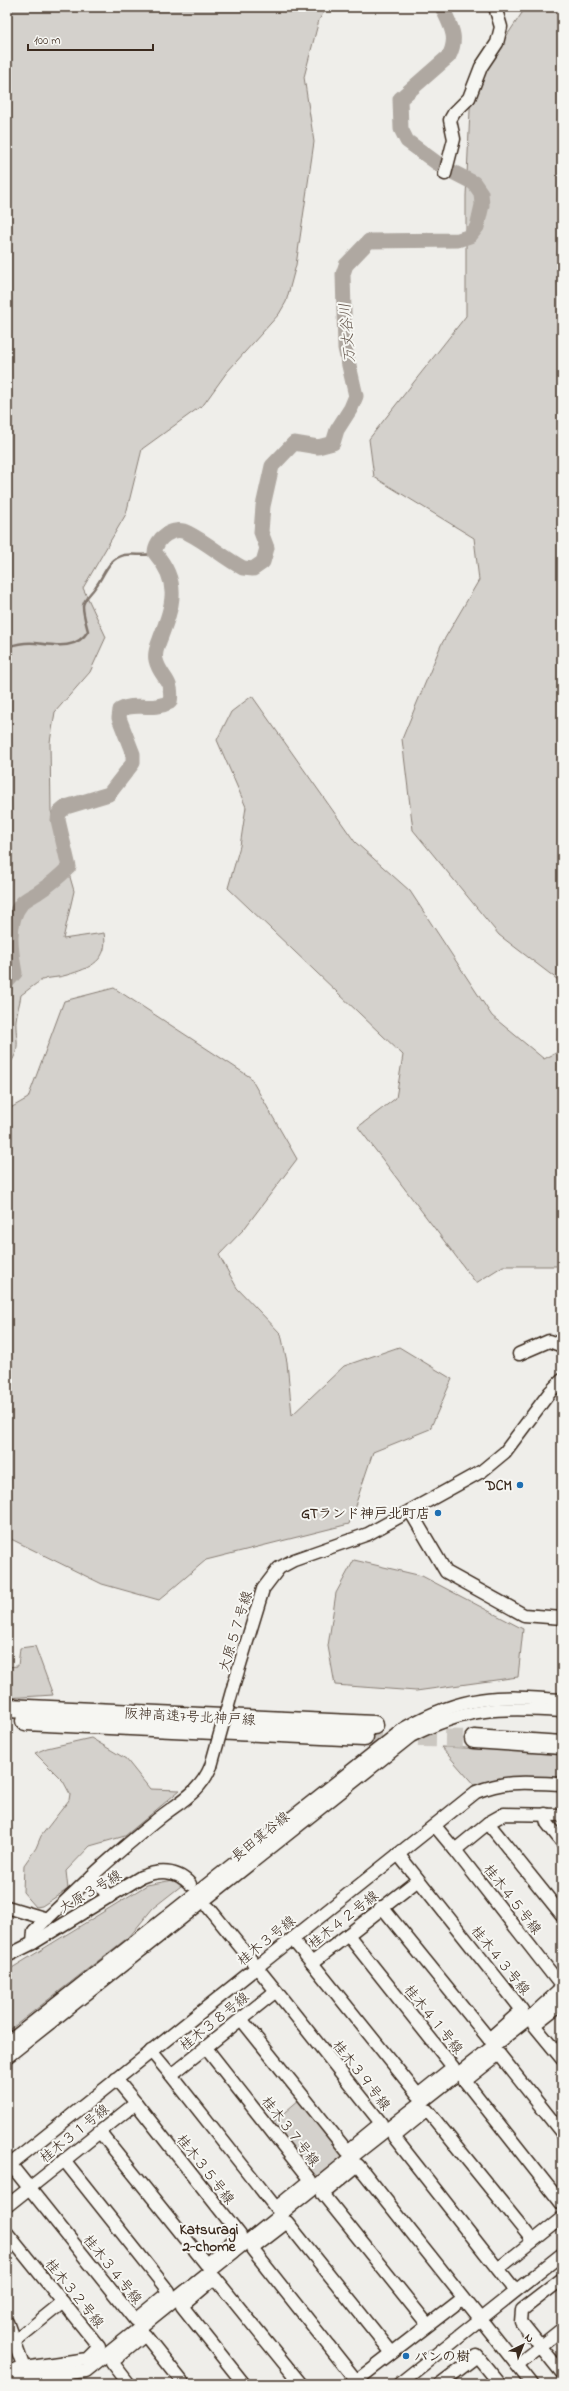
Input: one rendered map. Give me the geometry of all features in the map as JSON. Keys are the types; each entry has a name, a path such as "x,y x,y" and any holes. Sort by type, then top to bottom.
{"highway":[{"name":"阪神高速7号北神戸線","path":"7,1708 369,1731 7,1720"},
{"path":"562,1733 478,1734 562,1745"}],"street":[{"path":"495,7 501,28"},
{"path":"445,174 454,139 450,120 469,98 481,67 497,43 503,20 500,7"},
{"path":"519,1354 549,1341 562,1346"},
{"name":"大原５７号線","path":"33,1943 34,1931 92,1876 159,1818 192,1794 205,1781 211,1766 263,1589 279,1568 294,1560 368,1534 482,1471 505,1452 550,1392 562,1380"},
{"path":"410,1511 446,1572 524,1615 562,1618"},
{"name":"長田箕谷線","path":"7,2043 405,1728 428,1715 458,1703 487,1698 562,1700"},
{"name":"長田箕谷線","path":"7,2057 411,1736 435,1724 464,1714 494,1708 562,1711"},
{"name":"桂木３号線","path":"9,2166 476,1792 496,1784 518,1782 562,1784"},
{"path":"435,1826 455,1850 488,1823 504,1814 562,1815"},
{"path":"545,1814 546,1823 562,1842"},
{"name":"桂木４５号線","path":"488,1823 562,1915"},
{"name":"桂木４５号線","path":"455,1850 559,1983 562,1981"},
{"name":"桂木４３号線","path":"382,1907 489,2039 522,2010 398,1854"},
{"name":"大原３号線","path":"7,1956 33,1943 109,1897 156,1871 173,1873 185,1879 190,1884"},
{"path":"92,1876 109,1897"},
{"name":"桂木４２号線","path":"292,1939 312,1962 418,1880"},
{"path":"7,1907 47,1919"},
{"path":"209,1908 276,1991"},
{"name":"桂木４１号線","path":"312,1962 418,2095 453,2067 348,1934"},
{"path":"10,2376 86,2371 352,2157 529,2018 562,1988"},
{"name":"桂木３８号線","path":"171,2075 276,1991"},
{"name":"桂木３９号線","path":"241,2019 347,2151 381,2123 276,1991"},
{"path":"562,2003 534,2024 562,2059"},
{"name":"桂木３７号線","path":"171,2075 276,2208 310,2180 206,2048"},
{"path":"151,2051 171,2075"},
{"path":"562,2133 499,2054 465,2081 562,2204"},
{"path":"116,2079 136,2103"},
{"name":"桂木３１号線","path":"7,2206 136,2103"},
{"name":"桂木３５号線","path":"100,2132 206,2264 240,2235 136,2103"},
{"path":"515,2291 394,2137 428,2110 533,2241"},
{"name":"桂木３４号線","path":"9,2166 29,2188 135,2320 169,2292 64,2160"},
{"path":"428,2325 323,2194 358,2165 462,2298 532,2384"},
{"path":"498,2269 562,2218"},
{"path":"392,2353 287,2222 252,2248 358,2382 462,2298"},
{"name":"桂木３２号線","path":"7,2233 99,2347 87,2359 24,2368"},
{"path":"399,2384 562,2254"},
{"path":"244,2384 182,2306 215,2278 301,2384"},
{"path":"562,2279 522,2310 521,2322 562,2373"},
{"path":"15,2341 63,2302"},
{"path":"7,2322 24,2368 10,2376"},
{"path":"517,2365 562,2329"},
{"path":"129,2384 112,2362 145,2335 184,2384"},
{"path":"443,2383 476,2356 500,2384"},
{"path":"50,2384 66,2381 69,2384"}],"shaded area":[{"path":"7,7 327,7 319,20 304,77 314,142 296,265 286,302 279,314 227,372 204,404 142,449 126,514 83,588 106,637 90,672 55,712 50,742 51,811 74,891 63,939 104,933 104,950 101,956 91,966 64,976 42,980 21,995 16,1020 17,1049 12,1061 7,1067"},
{"path":"526,7 562,7 562,983 499,935 413,830 402,739 441,645 479,580 474,538 374,477 369,439 466,316 466,196 471,89"},
{"path":"252,696 355,842 410,891 492,1016 544,1059 562,1050 562,1266 503,1266 476,1283 358,1127 396,1098 403,1055 228,888 240,846 246,807 217,740 231,712"},
{"path":"114,988 250,1077 297,1159 244,1229 219,1255 237,1288 281,1334 287,1362 292,1415 344,1366 399,1347 452,1379 430,1429 373,1452 349,1524 206,1560 159,1600 102,1584 7,1537 7,1110 28,1098 64,1001"},
{"path":"354,1560 422,1576 523,1629 518,1677 416,1691 335,1685 328,1646 336,1593"},
{"path":"35,1646 53,1695 7,1698 7,1667 18,1666 20,1648"},
{"path":"91,1738 126,1759 150,1789 180,1790 125,1836 90,1846 66,1871 68,1889 42,1906 36,1907 23,1892 24,1865 36,1848 41,1836 69,1800 70,1794 63,1781 35,1753 47,1748"},
{"path":"441,1747 562,1752 562,1780 518,1777 497,1779 475,1786"},
{"path":"173,1880 181,1886 153,1908 130,1936 7,2032 7,1971 147,1885"},
{"path":"300,2099 344,2155 317,2180 271,2124"}],"waterway":[{"name":"万丈谷川","path":"7,982 15,973 11,937 17,911 24,901 48,886 69,867 58,820 59,813 66,807 109,794 133,763 133,754 119,718 120,710 131,706 150,707 163,705 170,702 170,688 160,671 156,657 156,649 171,605 172,594 169,574 155,553 158,542 166,534 183,531 243,568 253,569 263,562 267,548 261,532 263,506 272,466 294,443 318,447 333,443 337,430 351,408 356,396 345,348 343,274 346,265 369,241 458,240 470,236 477,227 482,205 481,193 474,183 441,166 407,141 401,129 400,99 449,56 452,49 452,31 442,7"},
{"path":"7,647 24,643 64,645 77,642 88,631 83,606 86,598 94,589 110,563 124,555 147,555 155,553"}],"tunnel":[{"path":"364,1737 474,1739"}],"place":[{"name":"DCM","path":"520,1485"},
{"name":"GTランド神戸北町店","path":"438,1513"},
{"name":"パンの樹","path":"406,2356"}],"district":[{"name":"Katsuragi 2-chome","path":"209,2238"}]}
